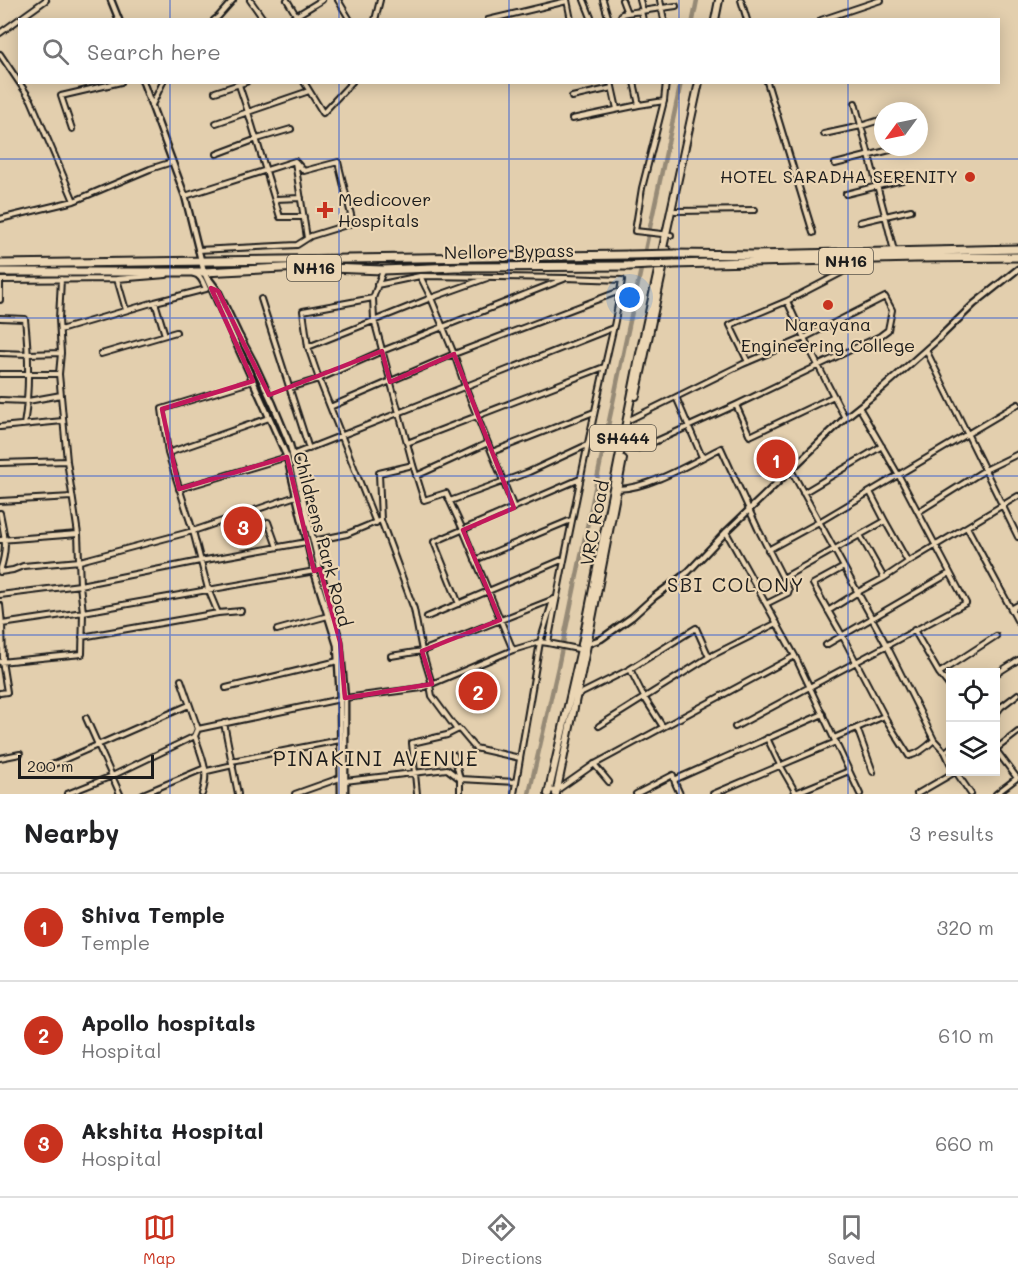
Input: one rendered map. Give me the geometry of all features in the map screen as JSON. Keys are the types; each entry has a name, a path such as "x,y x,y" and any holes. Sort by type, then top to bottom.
{"highway":[{"name":"Nellore Bypass","path":"0,264 675,254 755,255 1018,249"},
{"name":"Nellore Bypass","path":"0,272 204,272 302,267 383,270 1018,257"}],"main road":[{"path":"713,18 717,0"},
{"name":"VRC Road","path":"552,792 576,696 615,488 675,211 700,84"},
{"name":"SH444","path":"615,488 656,277 669,235 700,84"},
{"name":"SH444","path":"552,792 585,648"}],"street":[{"path":"21,18 46,0"},
{"path":"111,0 118,18"},
{"path":"217,18 233,0"},
{"path":"250,0 263,18"},
{"path":"287,0 296,15"},
{"path":"291,18 322,0"},
{"path":"338,0 349,18"},
{"path":"376,18 380,0"},
{"path":"496,18 567,0 571,18"},
{"path":"585,0 591,18"},
{"path":"603,0 608,18"},
{"path":"622,0 627,13"},
{"path":"640,0 643,18"},
{"path":"660,0 664,18"},
{"path":"741,0 746,18"},
{"path":"827,18 881,0"},
{"path":"620,18 622,14 676,6"},
{"path":"0,33 18,20"},
{"path":"0,54 18,81"},
{"path":"20,84 31,100 74,201"},
{"path":"72,129 61,96 112,84"},
{"name":"Childrens Park Road","path":"144,84 185,196 204,272 269,418 290,456 310,541 314,571 337,645 342,698 340,740 345,772 342,779"},
{"path":"151,106 162,84"},
{"path":"305,84 323,113 350,84"},
{"path":"634,84 639,105"},
{"path":"666,84 664,101 642,188 635,231 669,235"},
{"path":"767,84 813,233"},
{"path":"215,92 239,85 280,217 304,217"},
{"path":"572,97 611,85 617,110"},
{"path":"216,123 309,91"},
{"path":"572,119 664,101"},
{"path":"855,104 894,251"},
{"path":"824,134 874,122"},
{"path":"216,154 291,129"},
{"path":"835,164 874,154"},
{"path":"185,196 295,161"},
{"path":"295,161 307,238"},
{"path":"198,250 297,245 311,236 353,223 338,162 304,171 295,161"},
{"path":"0,219 74,201 172,162"},
{"path":"846,194 902,180"},
{"path":"275,198 301,198"},
{"path":"675,211 755,210"},
{"path":"860,222 911,210"},
{"path":"198,729 342,698 422,688 513,650 540,642 585,648 632,617 654,597 688,572 726,532 845,418 885,387 974,304 1018,269"},
{"path":"383,270 373,298 374,320 406,443 424,500 446,493 513,650"},
{"path":"0,300 0,280 117,279 186,273 197,275 211,288"},
{"path":"748,362 730,325 787,301 841,273"},
{"path":"378,285 420,276 622,280 614,327 555,599 540,642 514,794"},
{"path":"420,276 454,354 514,508"},
{"path":"308,347 490,277"},
{"path":"289,388 319,379 382,351 566,278"},
{"path":"1,662 82,654 83,612 78,534 67,462 59,374 61,279"},
{"path":"117,279 126,310"},
{"path":"60,330 211,288"},
{"name":"Childrens Park Road","path":"211,288 273,404 290,445 296,496 320,569 340,642 342,779"},
{"path":"330,407 454,354 620,291"},
{"path":"625,448 636,449 736,405 880,336 888,330 892,310 885,297 804,338 748,362 631,419"},
{"path":"373,298 303,311 308,347 319,379 376,523"},
{"path":"261,299 309,449"},
{"path":"787,301 845,418"},
{"path":"155,302 165,335"},
{"path":"0,318 25,319 29,373 24,425"},
{"path":"179,489 290,456 342,437 398,412 614,327"},
{"path":"100,354 176,332"},
{"path":"926,350 1018,537"},
{"path":"0,353 61,353"},
{"path":"406,443 604,367"},
{"path":"0,374 59,374"},
{"path":"218,613 208,589 193,531 168,453 162,408 253,381"},
{"path":"0,400 28,401 61,395"},
{"path":"736,405 750,436 834,396"},
{"path":"676,397 702,457"},
{"path":"768,550 899,476 1018,404"},
{"path":"735,727 966,603 899,476 859,407"},
{"path":"491,452 594,412"},
{"path":"168,453 269,418"},
{"path":"0,427 63,421"},
{"path":"416,476 488,443"},
{"path":"450,501 529,472 587,445"},
{"path":"803,493 882,446"},
{"path":"615,488 624,489 653,481 721,448 789,590 788,593 766,604"},
{"path":"918,512 985,470 1018,454"},
{"path":"0,463 67,462"},
{"path":"413,465 379,473 381,520 414,609 432,696 457,730 459,729 475,748 520,758"},
{"path":"791,470 887,646 934,740 945,752"},
{"path":"459,604 434,542 580,479"},
{"path":"870,492 908,562"},
{"path":"0,513 5,555 0,572 22,566 80,561 193,531 296,496"},
{"path":"828,611 1018,496"},
{"path":"0,501 72,498"},
{"path":"0,596 80,585 347,534 381,520"},
{"path":"475,560 572,520"},
{"path":"783,578 885,521"},
{"path":"268,522 277,547"},
{"path":"967,527 1018,622"},
{"path":"726,532 795,656 861,794"},
{"path":"3,540 78,534"},
{"path":"860,535 884,578"},
{"path":"427,617 564,559"},
{"path":"844,567 813,584 887,721 909,756 926,748 934,740"},
{"path":"2,624 83,612 320,569"},
{"path":"826,645 950,573"},
{"path":"551,644 555,599"},
{"path":"391,656 422,651 555,599"},
{"path":"1011,609 1018,604"},
{"path":"0,605 1,662 7,692 0,693"},
{"path":"81,638 218,613 241,611"},
{"path":"277,630 328,616"},
{"path":"599,726 709,657 777,624"},
{"path":"576,696 630,669 696,628 709,657"},
{"path":"914,630 946,681"},
{"path":"939,673 996,636"},
{"path":"552,792 594,764 795,656"},
{"path":"1000,671 1018,660"},
{"path":"226,688 338,661"},
{"path":"630,669 663,728"},
{"path":"67,794 112,776 195,736 198,729 181,680"},
{"path":"1000,708 1018,694"},
{"path":"45,768 189,705"},
{"path":"674,780 823,714"},
{"path":"713,794 882,717"},
{"path":"86,718 120,794"},
{"path":"224,723 238,794"},
{"path":"858,728 873,772"},
{"path":"417,794 412,743 447,735 457,730"},
{"path":"1000,747 1018,732"},
{"path":"195,736 206,769 206,783 202,794"},
{"path":"767,738 794,793 849,771"},
{"path":"143,794 206,769 340,740"},
{"path":"0,758 20,754"},
{"path":"454,755 460,794"},
{"path":"996,794 1018,778 1000,755"},
{"path":"594,764 609,782"},
{"path":"295,794 342,779 447,769 459,779 516,782"},
{"path":"636,794 673,776 680,794"},
{"path":"917,794 947,776"},
{"path":"958,776 970,794"},
{"path":"342,779 343,794"}],"highlighted area":[{"path":"211,288 218,291 269,395 382,351 390,382 454,354 514,508 463,530 500,620 422,651 432,684 345,698 340,642 320,569 314,571 287,457 179,489 162,409 253,381"}],"waterway":[{"path":"693,18 697,0"},
{"path":"529,794 558,667 681,84"}],"place":[{"name":"HOTEL SARADHA SERENITY","path":"970,177"},
{"name":"Medicover Hospitals","path":"325,210"},
{"name":"Narayana Engineering College","path":"828,305"},
{"name":"Shiva Temple","path":"776,459"},
{"name":"Akshita Hospital","path":"243,526"},
{"name":"Apollo hospitals","path":"478,691"}],"district":[{"name":"SBI COLONY","path":"736,585"},
{"name":"PINAKINI AVENUE","path":"376,759"}]}
